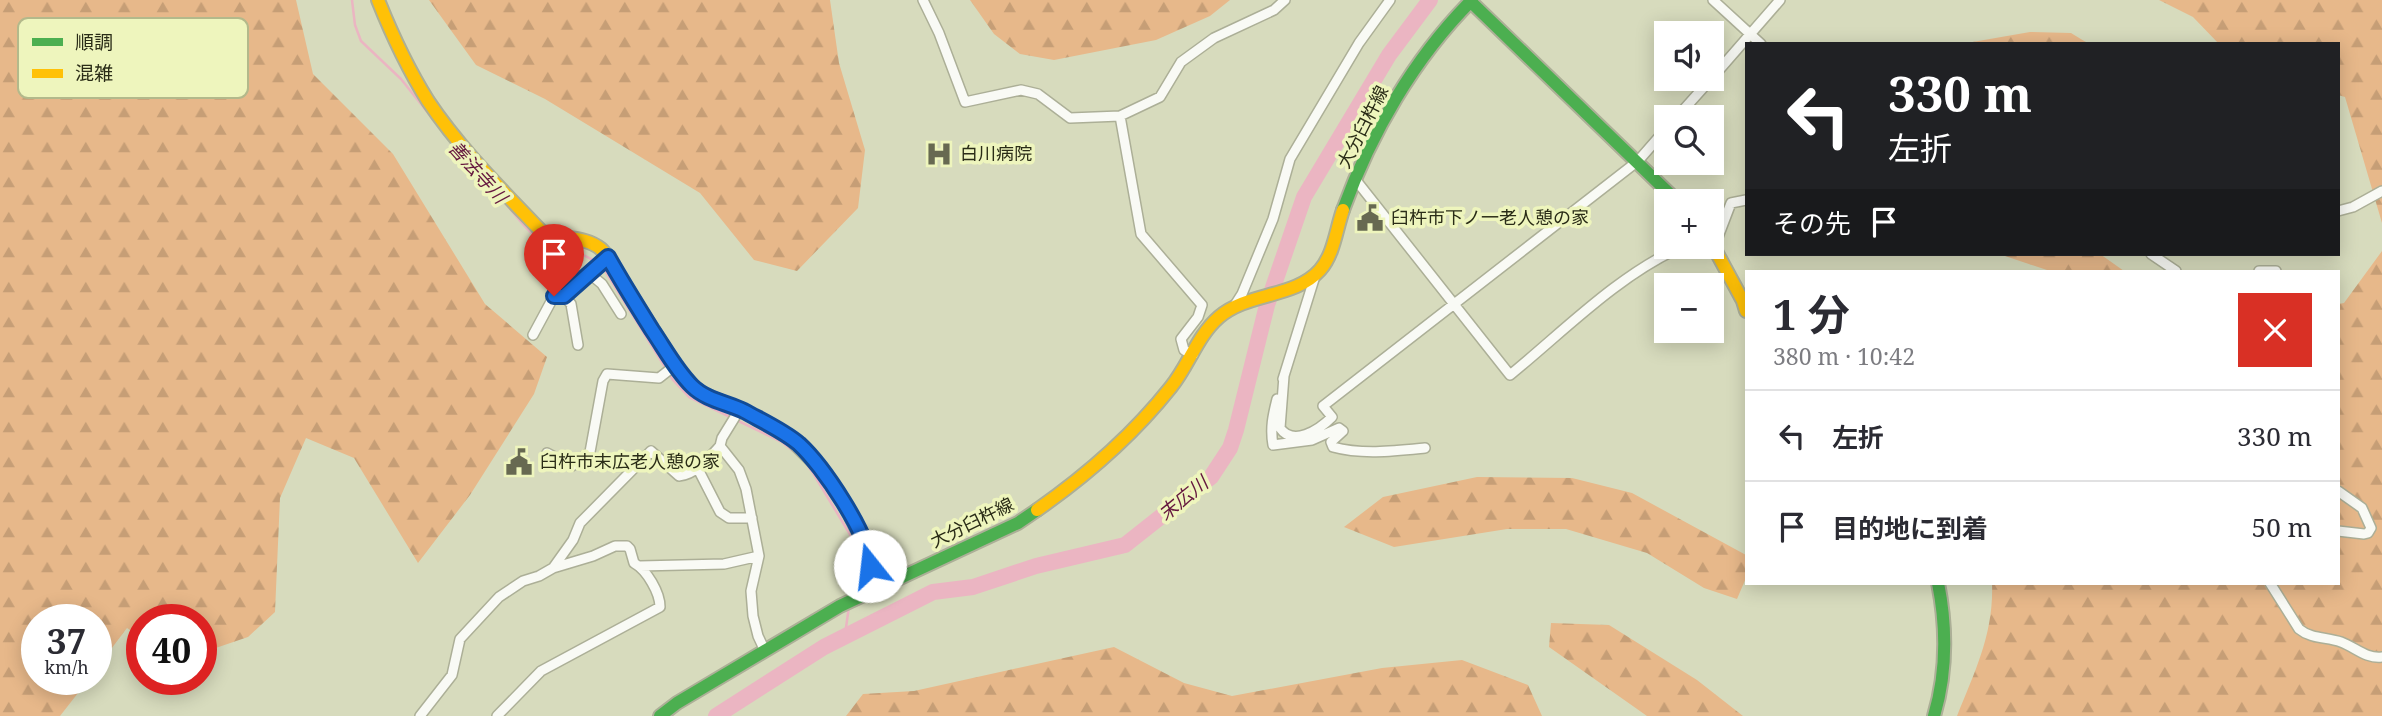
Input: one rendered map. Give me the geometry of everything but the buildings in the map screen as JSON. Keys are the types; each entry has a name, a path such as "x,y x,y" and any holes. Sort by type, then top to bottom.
{"street":[{"path":"378,0 396,43 438,116 541,231 585,240 602,250 674,366 697,390 799,444 819,467 843,501 869,553 870,566 865,594"},
{"path":"923,0 939,33 965,102 980,101 1021,90 1038,94 1057,111 1070,118 1120,116 1160,97 1181,62 1214,38 1274,10 1285,0"},
{"path":"1235,305 1273,219 1290,159 1301,137 1359,43 1391,0"},
{"path":"1713,0 1759,42"},
{"path":"1724,63 1780,0"},
{"path":"1471,1 1665,189"},
{"name":"大分臼杵線","path":"660,716 677,703 840,606 1018,523 1043,507 1079,479 1134,429 1181,374 1213,323 1235,305 1248,299 1311,278 1327,261 1355,179 1406,82 1442,32 1471,1"},
{"path":"1687,105 1700,91"},
{"path":"1120,116 1141,234 1202,304 1198,317 1181,340 1184,350 1193,355"},
{"path":"1284,376 1280,428 1285,434 1299,437 1332,417 1323,406 1638,161 1654,143"},
{"path":"1355,179 1510,375 1619,285 1658,259"},
{"path":"2340,210 2353,207 2382,191"},
{"path":"1724,221 1731,203 1745,200"},
{"path":"2154,256 2175,270"},
{"path":"533,335 559,296 607,259"},
{"path":"1720,259 1745,304"},
{"path":"592,272 621,314"},
{"path":"1311,278 1272,417 1273,445 1312,440 1339,428 1343,430 1331,442 1333,447 1357,452 1425,448"},
{"path":"555,285 559,296 571,304 578,345"},
{"path":"547,453 572,466 590,452 603,381 607,374 646,378 661,376 674,366"},
{"path":"553,568 573,540 580,523 651,452 682,477 698,468 720,446 738,411"},
{"path":"720,446 743,476 759,556 751,591 756,626 765,651"},
{"path":"698,468 720,512 727,517 752,518"},
{"path":"2340,492 2362,508 2371,528 2364,534 2340,531"},
{"path":"420,716 452,676 460,639 486,610 523,581 553,568 620,546 630,549 634,563 656,590 660,607 541,671 497,716"},
{"path":"639,566 724,564 759,556"},
{"path":"1934,716 1940,694 1944,637 1944,609 1938,585"},
{"path":"2271,585 2304,633 2341,642 2372,657 2382,657"}],"green space":[{"path":"0,0 296,0 313,74 393,154 485,304 547,357 534,394 470,495 418,563 354,458 306,438 280,498 275,612 248,637 217,648 217,604 126,604 126,629 112,648 112,604 21,604 21,695 76,695 60,716 0,716"},
{"path":"429,0 830,0 839,63 865,150 858,208 797,271 754,260 700,193 545,99 476,65"},
{"path":"970,0 1230,0 1210,16 1156,40 1054,60 1020,54 994,34"},
{"path":"2159,0 2382,0 2382,223 2345,97 2340,96 2340,42 2217,42 2193,17"},
{"path":"2030,32 2071,33 2086,42 1972,42"},
{"path":"2382,251 2382,716 1957,716 1987,635 1992,585 2340,585 2340,304 2344,303"},
{"path":"2005,256 2103,256 2123,270 2047,270"},
{"path":"1477,477 1572,478 1632,493 1745,554 1745,580 1737,599 1704,588 1647,553 1566,529 1507,529 1394,547 1344,527 1383,497"},
{"path":"1551,623 1609,625 1697,680 1743,716 1647,716 1549,647"},
{"path":"1114,647 1184,683 1232,696 1382,668 1462,660 1528,685 1542,716 846,716 863,694 914,691"}],"waterway":[{"name":"善法寺川","path":"352,0 355,25 361,41 401,79 460,153"},
{"name":"末広川","path":"716,716 824,647 933,592 973,587 1036,566 1125,545 1211,477 1230,448 1236,430 1267,305 1304,197 1389,55 1430,0"},
{"name":"善法寺川","path":"498,194 538,238 584,255 604,269 673,380 689,397 782,442 803,459 854,541 857,567 851,596"},
{"name":"善法寺川","path":"845,635 849,606"}],"traffic: fast":[{"path":"1343,210 1367,153 1396,98 1431,46 1472,0"},
{"path":"1470,1 1665,189"},
{"path":"626,287 675,365 692,386 705,395 746,412 790,438 819,467 843,501 869,553 867,593"},
{"path":"660,716 677,703 840,606 1018,523 1037,510"},
{"path":"1934,716 1944,650 1938,585"}],"traffic: slow":[{"path":"378,0 401,52 428,101 468,152 541,231 587,242 601,249 626,287"},
{"path":"1037,510 1074,483 1141,422 1171,387 1205,333 1219,317 1244,303 1298,286 1320,270 1332,249 1343,210"},
{"path":"1720,259 1745,308"}],"place":[{"name":"白川病院","path":"939,154"},
{"name":"臼杵市下ノ一老人憩の家","path":"1370,218"},
{"name":"臼杵市末広老人憩の家","path":"519,462"}],"route":[{"path":"554,296 564,296 608,257 675,365 692,386 715,400 746,412 790,438 814,460 843,501 863,537 870,566"}]}
